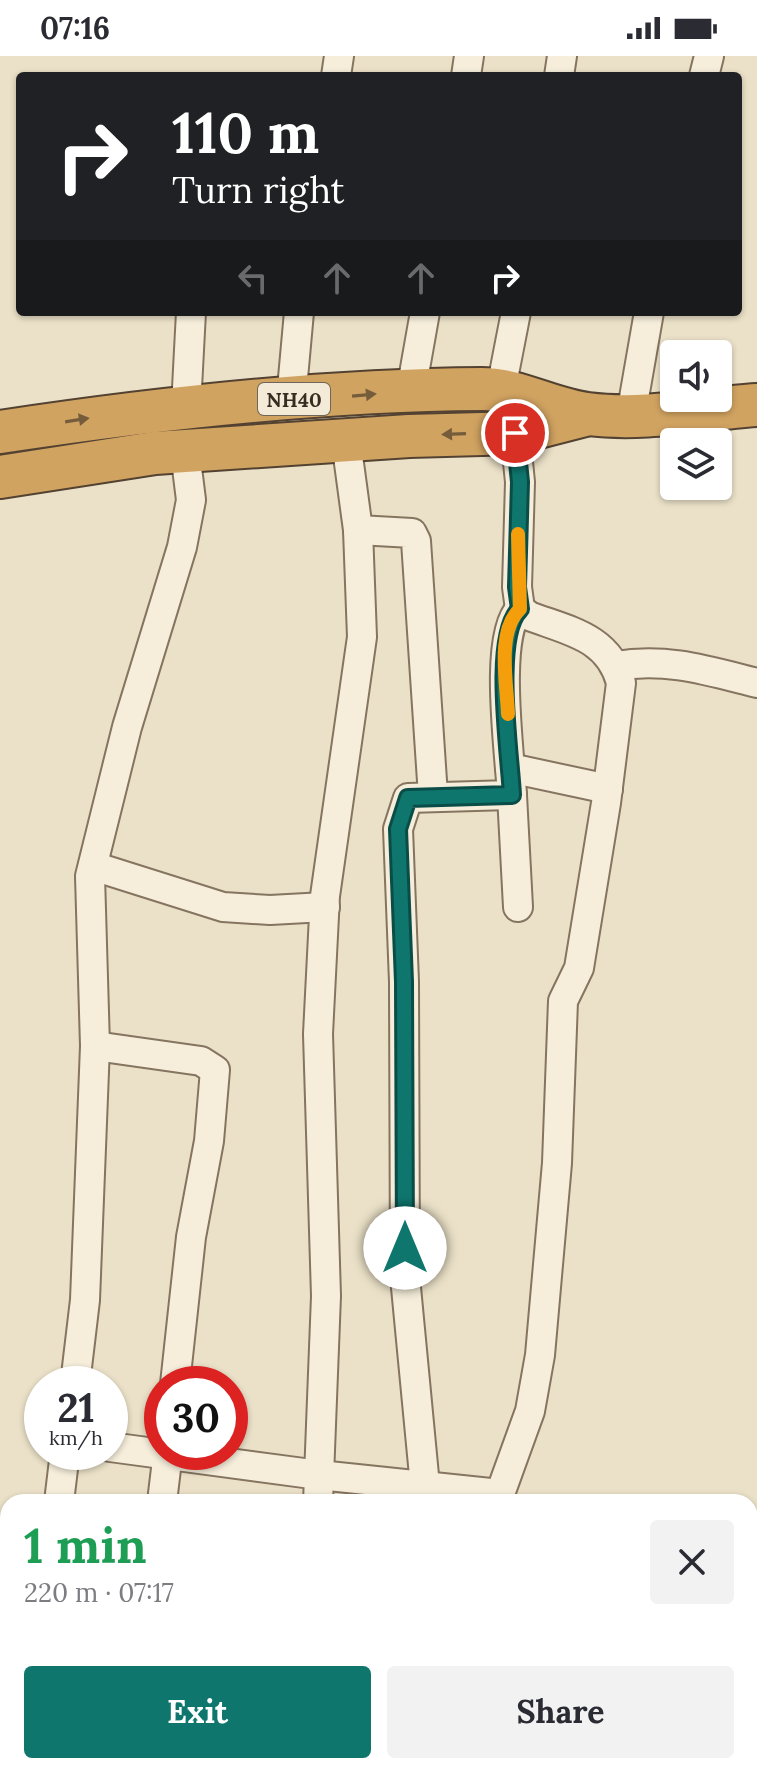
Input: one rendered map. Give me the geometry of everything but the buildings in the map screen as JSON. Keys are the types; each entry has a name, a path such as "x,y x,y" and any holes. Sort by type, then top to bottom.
{"highway":[{"name":"NH40","path":"0,432 197,406 411,391 501,389 586,414 631,415 755,398"},
{"path":"197,406 198,451"},
{"name":"NH40","path":"0,477 198,451 515,433 586,414"}],"street":[{"path":"191,316 197,406"},
{"path":"291,400 299,316"},
{"path":"411,391 424,316"},
{"path":"501,389 515,316"},
{"path":"631,415 648,316"},
{"path":"503,1494 530,1411 540,1355 557,1163 563,1001 579,968 608,789 621,683 616,666 603,647 529,616 520,609 517,587 520,482 515,433"},
{"path":"318,1489 326,1296 318,1034 325,907 336,805 362,637 358,530 346,441"},
{"path":"77,1366 85,1300 95,1046 93,866 127,727 182,547 198,451"},
{"path":"358,530 412,533 416,541 433,796"},
{"path":"518,907 505,657 513,616 520,609"},
{"path":"616,666 644,661 678,663 757,683"},
{"path":"239,1470 318,1489 428,1494 405,1277 404,982 398,829 408,798 511,781 608,789"},
{"path":"93,866 223,907 270,910 325,907"},
{"path":"95,1046 201,1061 215,1070 209,1141 191,1237 177,1366"},
{"path":"60,1494 63,1470"},
{"path":"163,1494 166,1470"}],"slow traffic":[{"path":"508,714 505,657 513,616 520,609 517,587 518,534"}],"route":[{"path":"405,1248 404,982 398,829 408,798 512,795 505,657 513,616 520,609 517,587 520,482 515,433"}]}
